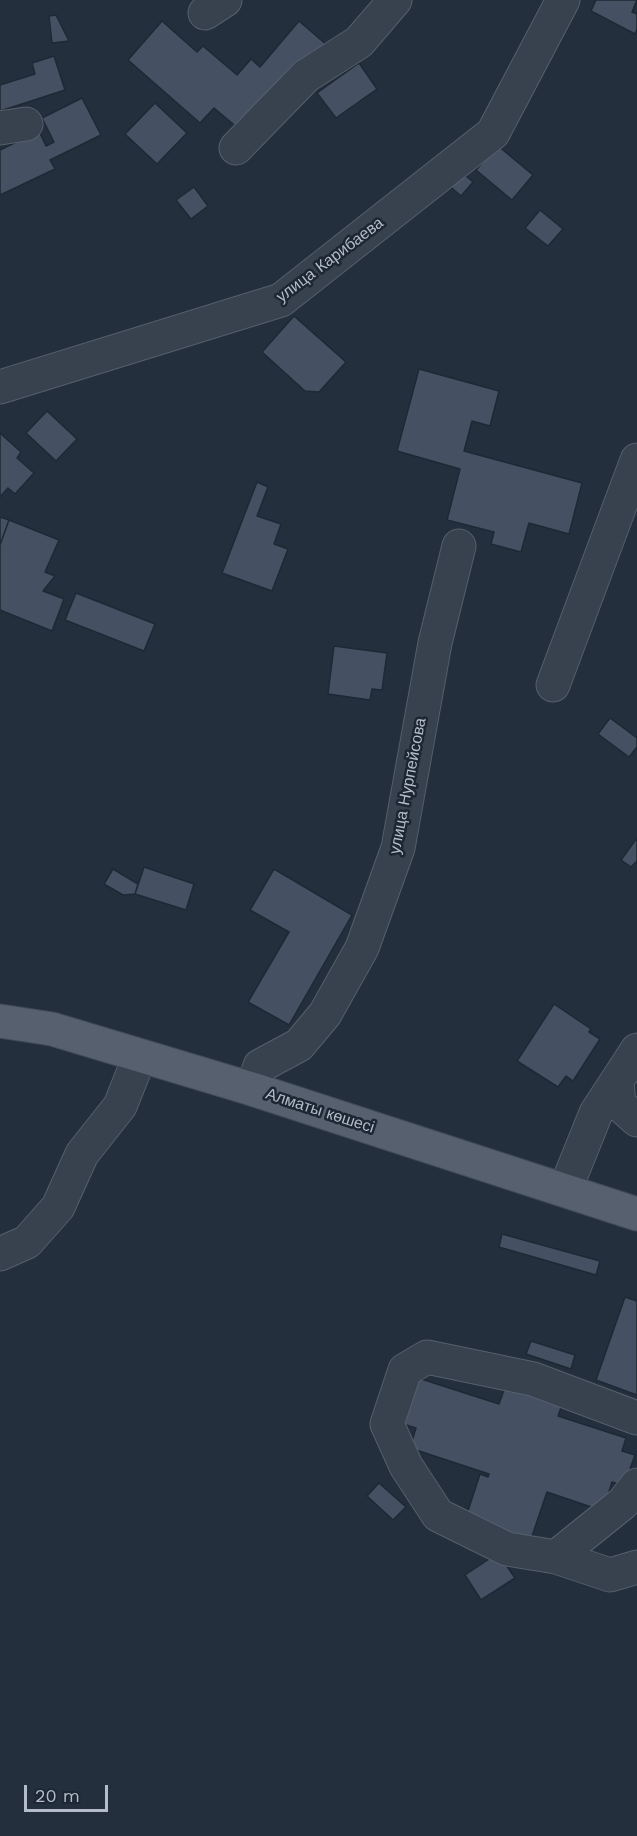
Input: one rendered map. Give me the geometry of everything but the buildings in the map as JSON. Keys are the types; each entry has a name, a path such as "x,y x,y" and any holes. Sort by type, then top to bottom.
{"main road":[{"name":"Алматы көшесі","path":"0,1021 52,1029 252,1089 637,1214"}],"street":[{"path":"236,148 306,76 359,42 394,0"},
{"name":"улица Карибаева","path":"0,387 281,300 493,132 563,0"},
{"path":"554,685 637,460"},
{"name":"улица Нурпейсова","path":"252,1089 260,1066 299,1045 325,1014 362,948 398,848 435,643 459,546"},
{"path":"565,1190 596,1113 637,1050"},
{"path":"0,1254 27,1242 58,1208 82,1154 120,1106 140,1056"},
{"path":"617,1081 619,1104 637,1120"},
{"path":"637,1418 532,1379 427,1357 405,1370 387,1424 406,1466 438,1515 507,1549 556,1557 610,1575 637,1567"},
{"path":"556,1557 623,1503 637,1485"}]}
